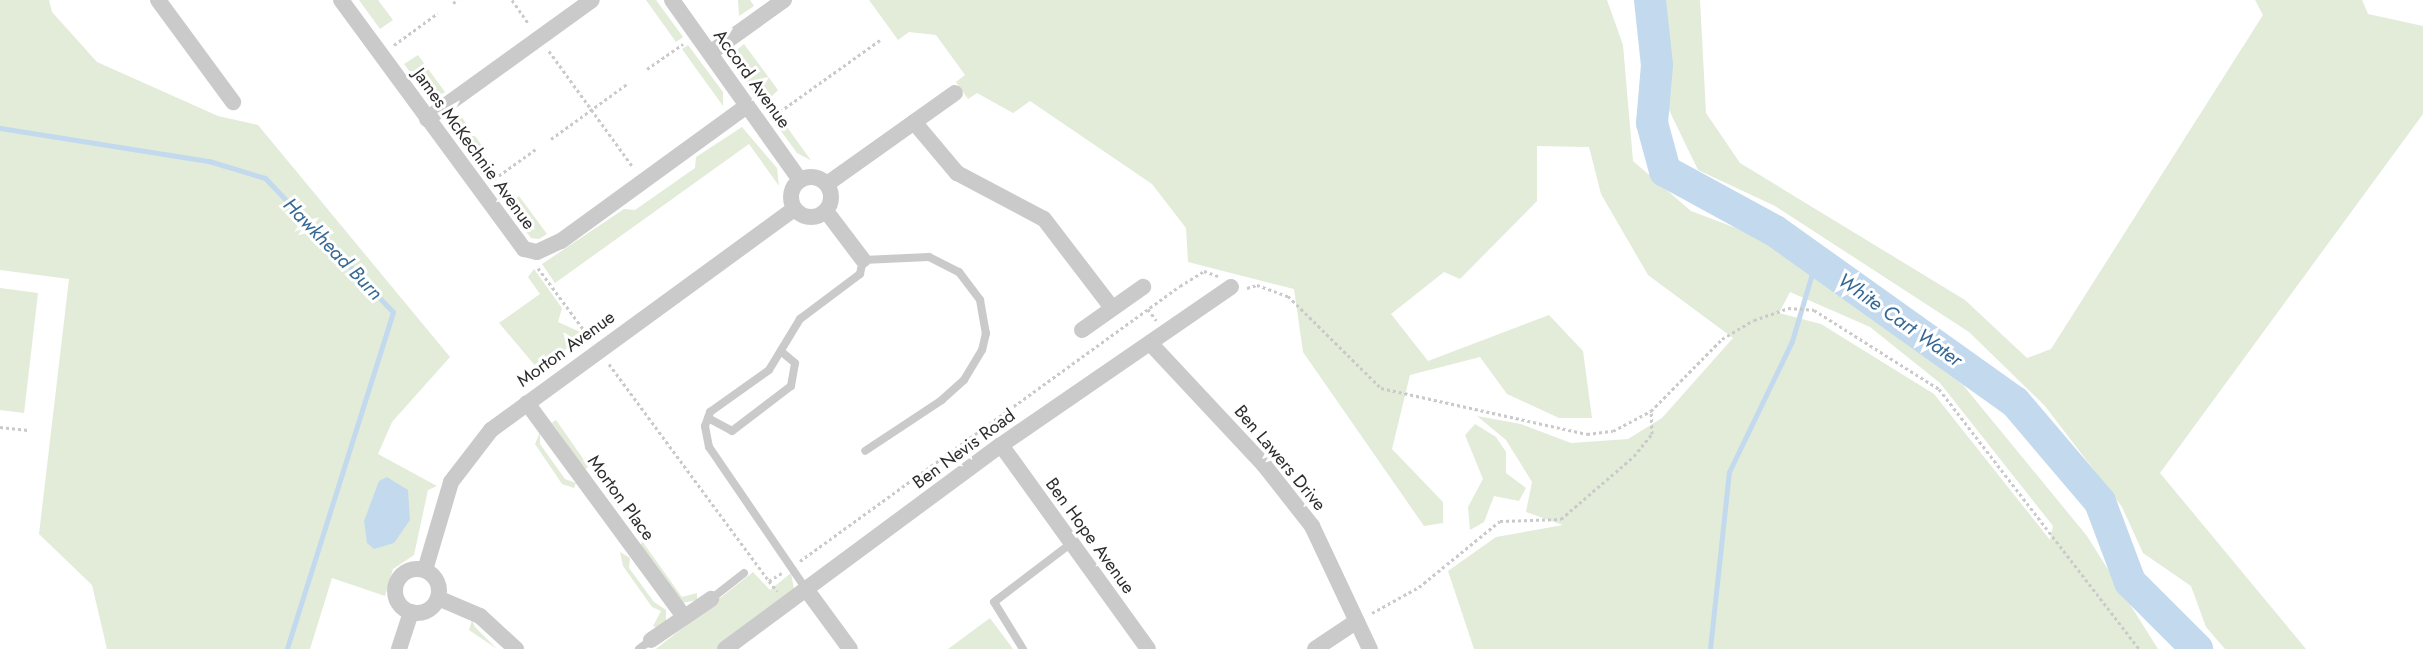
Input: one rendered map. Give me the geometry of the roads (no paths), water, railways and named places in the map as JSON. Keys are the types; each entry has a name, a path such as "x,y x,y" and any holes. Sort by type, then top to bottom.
{"street":[{"path":"158,0 233,102"},
{"name":"James McKechnie Avenue","path":"340,0 524,249 537,252 561,241 747,106"},
{"path":"428,119 592,0"},
{"name":"Accord Avenue","path":"672,0 800,180"},
{"path":"710,53 784,0"},
{"path":"827,184 955,93"},
{"path":"914,122 957,173 1044,219 1112,308"},
{"path":"817,178 827,184 831,201 826,211 806,217 794,209 792,190 800,180 817,178"},
{"name":"Morton Avenue","path":"424,570 452,482 471,450 527,403 598,350 794,209"},
{"path":"826,211 863,260"},
{"path":"1082,330 1143,287"},
{"name":"Ben Nevis Road","path":"725,649 1001,445 1231,287"},
{"name":"Ben Lawers Drive","path":"1150,343 1264,465 1312,526 1370,649"},
{"name":"Morton Place","path":"527,403 684,617"},
{"name":"Ben Hope Avenue","path":"1001,445 1148,649"},
{"path":"424,570 437,581 438,598 428,610 411,612 398,601 396,584 408,571 424,570"},
{"path":"806,589 850,649"},
{"path":"438,598 480,616 516,649"},
{"path":"645,645 711,599"},
{"path":"399,649 411,612"},
{"path":"1315,649 1357,621"}],"lane":[{"path":"708,418 769,370 800,319 860,274 863,260 909,255 948,265 980,300 986,333 964,380 865,452"},
{"path":"708,418 732,431 791,386 795,363 782,352"},
{"path":"708,418 709,447 806,589"},
{"path":"1023,649 994,602 1071,544"},
{"path":"711,599 744,573"}],"water":[{"path":"387,477 408,490 410,520 394,543 374,549 367,543 364,521 379,481"}],"waterway":[{"name":"White Cart Water","path":"1650,0 1657,65 1652,123 1665,171 1775,231 2015,402 2100,502 2130,582 2197,649"},
{"name":"Hawkhead Burn","path":"0,128 209,161 265,178 393,312 287,649"},
{"path":"1710,649 1729,472 1792,341 1816,260"}]}
